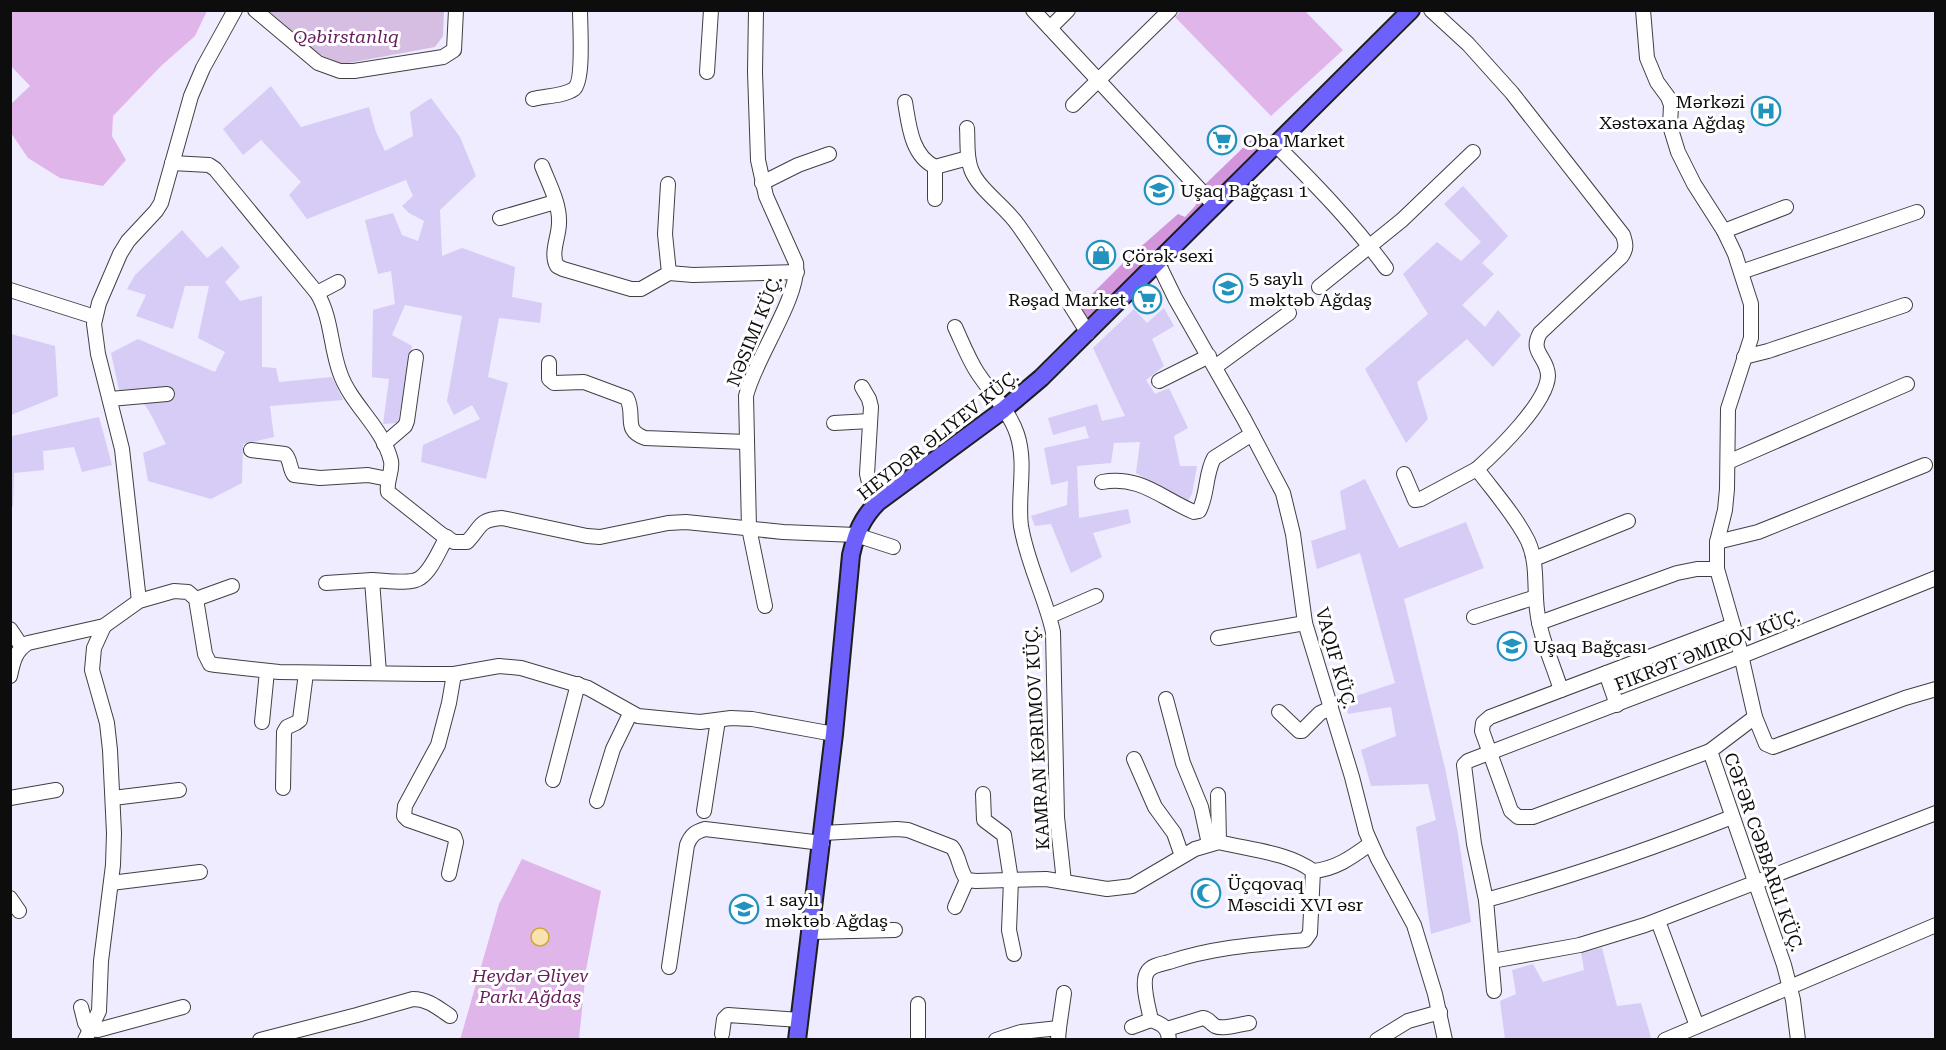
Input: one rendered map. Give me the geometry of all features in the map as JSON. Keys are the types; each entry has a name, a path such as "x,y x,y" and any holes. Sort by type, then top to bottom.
{"main road":[{"name":"HEYDƏR ƏLIYEV KÜÇ.","path":"797,1040 834,734 851,555 856,534 868,512 878,502 1032,386 1088,333 1411,10"}],"street":[{"path":"139,600 122,449 95,337 95,317 110,273 120,254 161,203 191,96 203,68 235,10"},
{"path":"255,10 318,63 326,68 340,71 354,71 443,57 454,50 456,10"},
{"path":"533,99 571,91 577,86 580,75 580,10"},
{"path":"707,72 711,10"},
{"name":"NƏSIMI KÜÇ.","path":"756,10 755,72 758,160 766,196 796,262 797,272 789,297 750,381 746,396 749,528 765,606"},
{"path":"1033,10 1215,206"},
{"path":"1050,28 1068,10"},
{"path":"1072,105 1170,10"},
{"path":"1404,474 1415,500 1421,499 1478,469 1505,443 1526,419 1545,388 1548,377 1546,366 1536,348 1536,341 1540,333 1626,251 1623,235 1512,93 1468,44 1431,10"},
{"path":"1643,10 1647,58 1671,105 1670,126 1678,153 1694,184 1724,231 1735,254 1751,303 1751,338 1728,409 1725,510 1717,542 1717,569 1742,656 1755,717 1766,744 1773,747 1935,689"},
{"path":"905,102 913,144 930,165 935,167 968,158"},
{"path":"967,128 968,158 975,178 1005,207 1019,225 1088,333"},
{"path":"1276,145 1325,194 1386,268"},
{"path":"1319,286 1371,247 1473,153"},
{"path":"762,183 798,165 830,154"},
{"path":"172,163 209,165 215,168 317,293 328,317 341,376 384,444 392,467 387,488 392,497 454,542 467,542 481,524 490,519 502,518 600,537 668,523 686,522 783,532 856,534 893,547"},
{"path":"542,166 555,202 559,222 554,257 557,266 641,289 669,273 693,275 797,272"},
{"path":"935,167 935,199"},
{"path":"668,184 665,234 669,273"},
{"path":"500,218 555,202"},
{"path":"1724,231 1786,207"},
{"path":"1741,272 1917,212"},
{"name":"VAQIF KÜÇ.","path":"1158,263 1278,481 1291,519 1305,623 1370,844 1414,925 1440,1012 1445,1040"},
{"path":"317,293 338,282"},
{"path":"10,290 95,317"},
{"path":"1744,357 1905,305"},
{"path":"1159,381 1212,362 1289,313"},
{"name":"KAMRAN KƏRIMOV KÜÇ.","path":"955,327 976,370 1017,434 1022,482 1019,511 1025,545 1050,616 1053,632 1057,817 1064,882"},
{"path":"384,444 405,426 407,421 416,357"},
{"path":"549,363 549,379 554,383 584,382 627,398 631,406 630,428 636,435 645,438 746,442"},
{"path":"1728,462 1907,384"},
{"path":"862,387 869,399 867,474 870,491 878,502"},
{"path":"110,399 167,394"},
{"path":"834,423 870,422"},
{"path":"1102,482 1116,479 1145,486 1194,512 1199,511 1203,504 1214,458 1252,434"},
{"path":"251,450 285,454 289,458 290,470 294,475 320,478 368,475 388,479"},
{"path":"1717,542 1758,532 1925,465"},
{"path":"1478,469 1528,542 1534,560 1539,623 1561,690"},
{"path":"1534,560 1628,521"},
{"path":"326,583 419,579 426,572 447,537"},
{"path":"1539,623 1677,573 1697,569 1717,569"},
{"name":"FIKRƏT ƏMIROV KÜÇ.","path":"1494,991 1486,900 1463,773 1464,765 1468,761 1617,705 1935,578"},
{"path":"372,580 380,673"},
{"path":"196,599 231,586"},
{"path":"16,653 33,642 104,626 139,600 183,590 193,594 196,599 205,654 210,664 306,673 454,674 507,666 578,684 599,693 638,717 685,721 752,719 834,734"},
{"path":"1050,616 1096,596"},
{"path":"1474,617 1536,597"},
{"path":"1218,638 1305,623"},
{"path":"1733,625 1490,717 1483,723 1482,731 1511,811 1518,817 1533,817 1710,751 1755,717"},
{"path":"87,1034 99,1011 101,960 111,883 114,833 107,723 92,670 94,648 104,626"},
{"path":"10,629 16,653 10,676"},
{"path":"262,722 267,671"},
{"path":"283,788 284,732 287,726 300,720 306,673"},
{"path":"1606,673 1617,705"},
{"path":"449,874 456,842 454,836 408,820 404,816 405,806 438,745 454,674"},
{"path":"553,780 578,684"},
{"path":"1166,699 1183,763 1214,843"},
{"path":"1279,712 1295,729 1302,731 1320,713 1331,708"},
{"path":"597,801 613,749 630,714"},
{"path":"704,811 718,720"},
{"path":"1710,751 1790,986 1798,1040"},
{"path":"1134,759 1155,807 1174,833 1182,856"},
{"path":"10,798 56,790"},
{"path":"113,798 179,790"},
{"path":"982,794 984,820 1005,835 1011,880 1009,930 1014,954"},
{"path":"1214,843 1218,795"},
{"path":"1492,961 1580,945 1658,921 1935,813"},
{"path":"1486,900 1601,866 1732,817"},
{"path":"669,967 687,845 691,836 705,829 822,838 897,829 908,830 952,847 967,880 1046,879 1107,889 1132,886 1195,849 1214,843 1290,859 1313,871 1324,870 1342,863 1370,844"},
{"path":"1151,1020 1145,977 1147,971 1152,968 1190,954 1305,940 1309,937 1313,871"},
{"path":"111,883 200,872"},
{"path":"955,907 967,880"},
{"path":"10,898 19,911"},
{"path":"1658,921 1697,1026"},
{"path":"1665,1040 1935,925"},
{"path":"811,932 895,930"},
{"path":"996,1040 1021,1032 1058,1034 1064,993"},
{"path":"260,1040 413,999 430,1002 450,1016"},
{"path":"918,1004 918,1040"},
{"path":"81,1007 87,1034"},
{"path":"87,1034 183,1007"},
{"path":"1377,1040 1408,1021 1440,1012"},
{"path":"722,1034 723,1019 728,1015 800,1020"},
{"path":"1132,1027 1151,1020 1163,1025 1168,1034 1203,1018 1221,1027 1249,1023"}],"shaded area":[{"path":"271,86 301,127 369,107 376,132 385,151 413,136 410,112 431,98 460,137 476,176 440,210 442,256 462,248 515,267 512,297 542,303 540,323 499,318 488,377 508,383 486,479 421,462 423,445 480,419 472,405 454,415 447,401 462,316 405,305 392,335 412,346 398,423 383,424 389,379 372,377 373,310 395,304 391,271 378,274 365,220 393,213 402,235 418,241 424,221 409,213 402,206 413,196 406,180 307,219 289,195 301,182 261,140 243,155 223,129"},
{"path":"1251,140 1264,151 1089,324 1079,307 1128,258 1178,214 1185,217 1196,205 1192,197"},
{"path":"1463,186 1508,236 1482,263 1494,274 1462,305 1485,327 1498,310 1521,335 1493,367 1467,339 1417,382 1428,419 1406,443 1365,369 1428,314 1403,274 1437,242 1461,261 1481,242 1444,204"},
{"path":"182,230 207,258 222,246 240,267 225,282 240,301 262,296 262,367 276,368 279,382 332,377 343,400 270,406 274,437 243,444 242,483 211,499 148,481 143,453 166,444 149,411 135,391 119,390 111,353 138,339 215,372 225,352 198,338 209,286 185,286 173,329 136,316 146,295 127,289 135,275"},
{"path":"1164,308 1174,326 1152,339 1164,366 1146,380 1155,394 1169,388 1188,428 1174,436 1180,466 1197,466 1192,494 1187,502 1136,473 1140,442 1114,443 1111,463 1077,466 1079,518 1128,509 1131,523 1093,533 1102,557 1071,573 1051,524 1035,526 1031,516 1067,505 1068,481 1051,485 1044,448 1089,438 1085,426 1053,435 1048,418 1097,404 1102,421 1125,416 1093,348 1134,309 1147,323"},
{"path":"11,334 55,346 58,396 11,415"},
{"path":"99,417 112,465 82,472 74,447 43,451 44,470 14,473 13,506 11,507 11,431 12,436"},
{"path":"1365,479 1399,548 1466,522 1484,568 1404,599 1445,768 1458,834 1471,922 1431,934 1416,827 1436,820 1428,784 1371,786 1361,750 1396,736 1391,707 1348,714 1344,700 1395,683 1360,553 1317,569 1311,541 1346,529 1340,491"},
{"path":"536,928 544,928 549,933 547,944 536,946 531,941 531,933"},
{"path":"1602,948 1617,1006 1641,1003 1651,1037 1646,1040 1505,1039 1500,1001 1516,994 1512,970 1533,964 1543,982 1584,970 1581,952"}],"green space":[{"path":"11,10 207,11 195,36 161,66 113,116 112,136 126,160 103,186 60,178 28,158 11,133 11,104 30,86 11,66"},
{"name":"Qəbirstanlıq","path":"269,11 444,11 443,36 435,47 343,64 318,54"},
{"path":"1181,11 1305,11 1343,50 1271,116 1175,17"},
{"name":"Heydər Əliyev Parkı Ağdaş","path":"522,859 601,891 586,970 579,1039 460,1040 499,904"}],"place":[{"name":"Mərkəzi Xəstəxana Ağdaş","path":"1766,111"},
{"name":"Oba Market","path":"1222,140"},
{"name":"Uşaq Bağçası 1","path":"1159,190"},
{"name":"Çörək sexi","path":"1101,255"},
{"name":"5 saylı məktəb Ağdaş","path":"1228,288"},
{"name":"Rəşad Market","path":"1147,299"},
{"name":"Uşaq Bağçası","path":"1512,646"},
{"name":"Üçqovaq Məscidi XVI əsr","path":"1206,893"},
{"name":"1 saylı məktəb Ağdaş","path":"744,909"}]}
